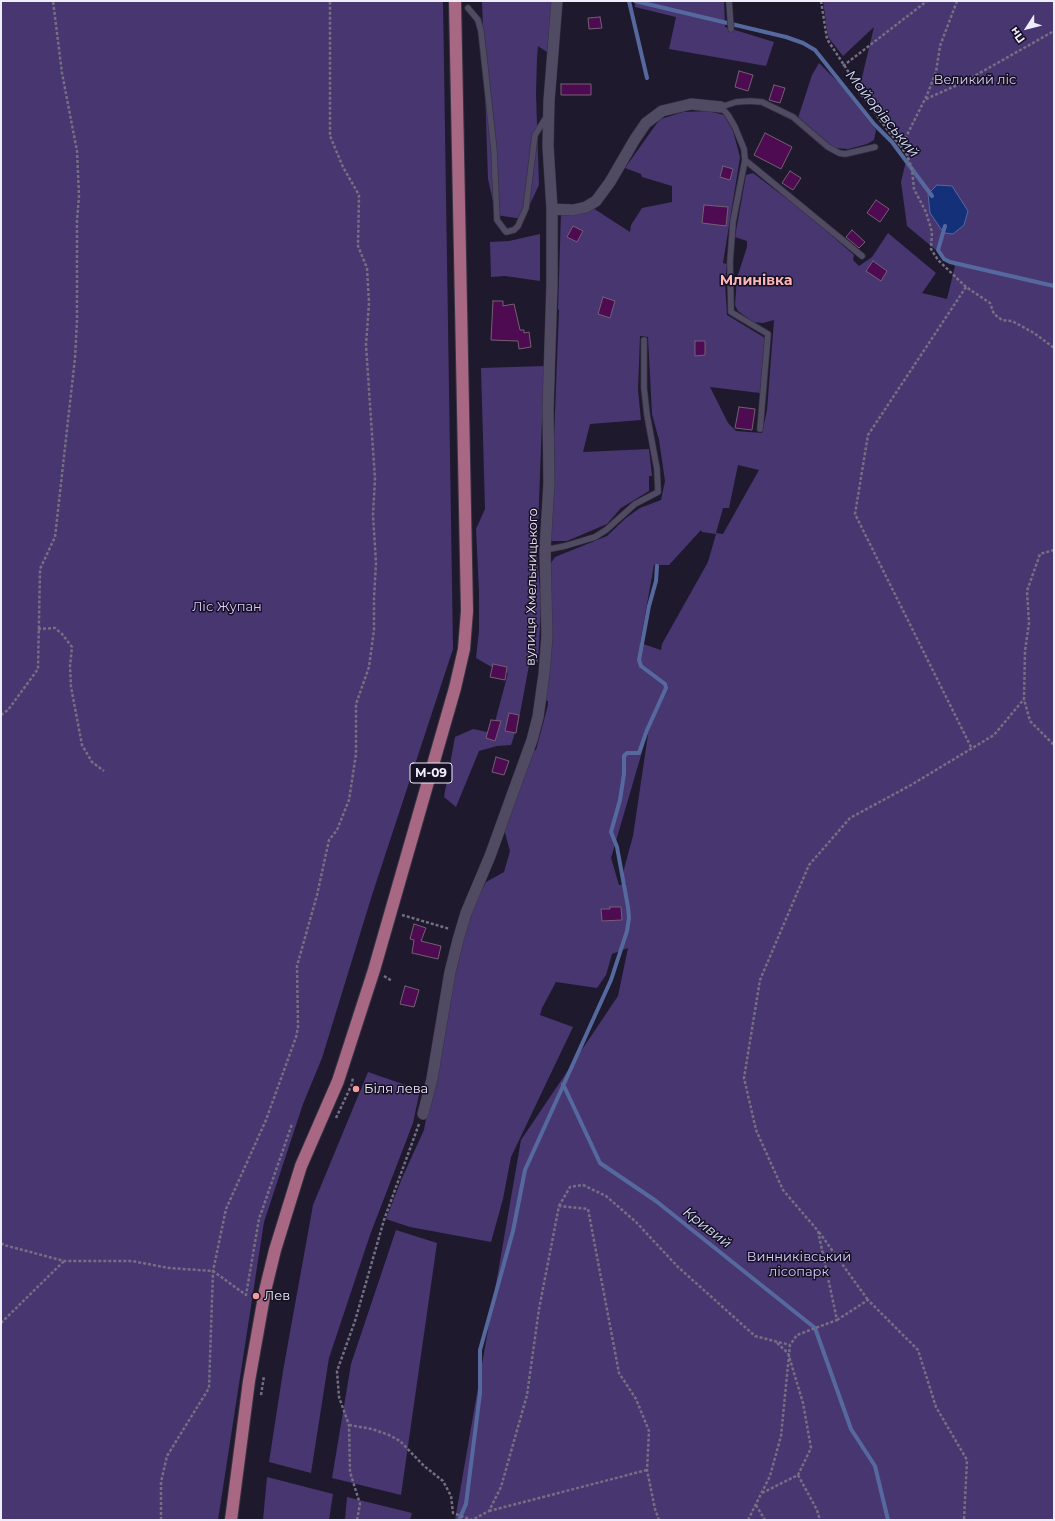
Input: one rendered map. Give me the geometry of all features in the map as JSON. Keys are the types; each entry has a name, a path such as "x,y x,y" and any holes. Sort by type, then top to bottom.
{"main road":[{"name":"М-09","path":"231,1520 249,1381 265,1290 275,1250 301,1166 338,1081 374,970 453,696 464,649 467,611 455,1"}],"street":[{"name":"вулиця Хмельницького","path":"422,1114 432,1078 450,972 460,932 514,792 532,740 538,717 548,636 544,550 550,483 548,408 552,284 552,209 548,146 557,1"},
{"path":"552,209 573,210 586,207 596,201 610,182 635,139 652,118 662,111 686,105 700,104 721,108"}],"lane":[{"path":"729,1 731,27"},
{"path":"468,8 478,20 481,31 494,150 497,220 506,232 514,230 518,226 526,208 535,135 539,126 549,114"},
{"path":"760,429 768,334 731,312 730,262 733,222 745,160 744,149 735,127 728,114 721,108 736,102 750,100 762,102 793,117 828,147 839,153 845,154 875,147"},
{"path":"745,160 862,256"},
{"path":"544,550 565,546 595,537 606,530 635,504 658,492 657,468 646,408 644,340"}],"path":[{"path":"1,715 8,710 38,669 40,569 55,537 64,438 70,402 77,320 77,220 79,196 78,151 62,73 53,1"},
{"path":"161,1520 161,1482 167,1456 209,1388 213,1271 226,1209 266,1120 296,1037 298,1027 297,966 317,895 329,840 337,830 349,800 356,754 356,704 369,667 374,630 376,563 373,515 375,480 366,345 369,302 367,268 358,246 360,195 343,167 330,136 330,1"},
{"path":"821,1 827,39 843,66 861,90 880,120 907,155 912,169 914,189 926,212 932,232 931,249 938,260 966,287 990,303 994,314 1002,320 1012,321 1034,333 1054,348"},
{"path":"843,66 927,1"},
{"path":"902,147 925,100 936,72 940,46 957,1"},
{"path":"925,100 962,83 1054,31"},
{"path":"966,287 868,435 855,514 972,749"},
{"path":"1054,550 1040,554 1027,591 1029,623 1025,651 1024,699 1030,721 1054,745"},
{"path":"38,629 55,628 62,634 72,647 70,666 71,688 82,745 92,762 104,771"},
{"path":"964,1520 966,1460 936,1407 918,1350 868,1300 818,1231 783,1190 756,1130 744,1078 760,980 809,865 850,818 994,735 1024,699"},
{"path":"402,915 460,932"},
{"path":"383,978 386,969"},
{"path":"333,1123 352,1084 353,1076"},
{"path":"358,1520 360,1504 349,1461 351,1440 349,1425 339,1397 338,1371 384,1220 422,1114"},
{"path":"1,1242 4,1245 64,1261 132,1261 169,1268 213,1271 246,1295 259,1219 292,1124"},
{"path":"489,1511 501,1487 527,1395 540,1309 559,1206 570,1187 582,1185 606,1196 636,1222 676,1266 755,1336 790,1345"},
{"path":"559,1206 588,1209 618,1373 636,1400 649,1431 647,1470 655,1509 659,1520"},
{"path":"818,1231 837,1320"},
{"path":"1,1323 64,1261"},
{"path":"748,1520 770,1476 781,1436 788,1353 790,1345 797,1335 837,1320 868,1300"},
{"path":"761,1494 798,1475 811,1448 803,1403 788,1353 776,1342"},
{"path":"260,1402 264,1370"},
{"path":"349,1425 372,1428 390,1435 400,1442 424,1466 443,1481 451,1496 453,1513 472,1520 489,1511 647,1470"},
{"path":"798,1475 817,1510 820,1520"},
{"path":"756,1505 765,1520"}],"green space":[{"name":"Ліс Жупан","path":"1,1 443,1 453,649 372,895 322,1058 303,1104 264,1222 218,1520 1,1520"},
{"path":"482,1 553,1 547,52 538,46 537,58 536,94 539,185 523,219 496,215 488,179"},
{"path":"635,1 724,1 725,27 774,42 766,66 669,49 676,17 635,7"},
{"name":"Винниківський лісопарк","path":"823,1 1054,1 1054,1520 455,1520 521,1140 618,996 628,948 612,954 606,975 597,988 556,982 542,1008 540,1015 573,1027 511,1157 503,1199 491,1242 410,1227 386,1219 402,1178 424,1130 449,994 468,917 486,882 504,872 510,851 504,829 534,750 536,750 548,705 548,701 541,700 549,566 555,557 607,536 626,518 640,508 661,500 665,481 659,440 652,414 648,337 640,336 638,390 641,420 590,424 583,452 649,449 652,476 649,476 649,491 621,508 607,524 567,541 550,541 559,310 561,214 593,208 630,232 631,225 642,208 672,202 672,186 642,177 641,174 625,168 657,123 661,119 683,112 708,111 724,115 733,131 740,157 723,263 727,264 725,282 727,315 765,338 760,393 710,387 728,423 736,431 762,433 767,410 774,320 763,323 753,322 738,311 735,305 737,278 747,247 747,241 735,237 746,175 753,173 807,214 854,255 853,260 859,266 872,257 888,233 936,273 922,293 947,299 955,266 907,226 901,182 910,144 858,94 874,27 843,56 828,37","holes":["738,465 759,470 723,534 716,533 723,508 729,508","701,530 702,532 716,534 708,562 662,644 661,650 640,643 654,565 669,565","649,728 633,836 621,880 627,884 619,885 611,858"]},
{"path":"819,63 839,83 876,130 874,140 867,144 848,149 835,148 829,146 798,118 812,75"},
{"path":"540,234 540,281 505,276 491,277 490,242 509,241"},
{"path":"544,366 537,555 541,605 538,662 530,660 518,724 511,745 497,746 479,751 456,807 444,797 455,737 473,729 487,732 495,722 508,673 495,669 476,658 479,631 479,592 476,529 485,509 481,368"},
{"path":"368,1072 420,1090 413,1123 370,1235 329,1358 311,1473 269,1462 283,1371 313,1205"},
{"path":"396,1230 437,1243 401,1495 332,1478 351,1364"},
{"path":"267,1477 333,1494 329,1520 263,1520"},
{"path":"347,1497 412,1513 410,1520 345,1520"}],"water":[{"path":"937,185 952,186 968,211 964,225 953,234 945,233 930,213 928,194"}],"building":[{"path":"600,17 602,28 589,29 588,18"},
{"path":"739,71 753,75 748,91 735,87"},
{"path":"561,84 591,84 591,95 561,95"},
{"path":"774,85 785,88 780,103 769,100"},
{"path":"765,133 792,147 781,169 754,155"},
{"path":"723,166 733,169 730,180 720,177"},
{"path":"790,171 801,178 793,190 782,183"},
{"path":"876,200 889,209 880,222 867,213"},
{"path":"704,205 728,207 726,226 702,223"},
{"path":"573,226 583,231 577,242 567,237"},
{"path":"852,230 865,242 859,248 846,237"},
{"path":"873,261 887,271 881,281 866,271"},
{"path":"603,297 615,301 610,318 598,314"},
{"path":"493,301 503,301 503,306 514,304 520,330 524,330 524,333 529,332 531,347 519,349 518,341 491,340"},
{"path":"695,341 705,341 705,355 695,356"},
{"path":"739,407 755,409 752,430 735,428"},
{"path":"493,664 507,667 505,680 490,677"},
{"path":"509,713 519,715 516,733 505,731"},
{"path":"491,720 501,721 495,741 486,738"},
{"path":"496,757 509,761 504,775 492,772"},
{"path":"610,907 621,907 622,920 602,921 601,909 610,909"},
{"path":"414,924 426,928 421,941 441,946 438,959 412,953 414,940 410,939"},
{"path":"405,986 419,990 414,1007 400,1004"}],"waterway":[{"path":"629,1 647,78"},
{"name":"Майорівський","path":"635,1 786,37 803,43 815,50 874,124 892,142 932,196"},
{"name":"Майорівський","path":"945,226 938,250 944,259 950,262 1054,286"},
{"path":"459,1520 466,1504 480,1393 480,1350 513,1231 525,1170 611,980 627,931 629,918 628,907 617,847 611,832 620,800 624,774 624,756 627,753 639,753 647,730 666,688 665,684 641,666 639,660 649,606 656,581 657,566"},
{"name":"Кривий","path":"563,1084 600,1163 656,1201 815,1328 851,1429 875,1466 888,1520"}],"place":[{"name":"Бiля лева","path":"356,1089"},
{"name":"Лев","path":"256,1296"}],"district":[{"name":"Млинівка","path":"756,281"}],"park label":[{"name":"Великий ліс","path":"975,80"}]}
